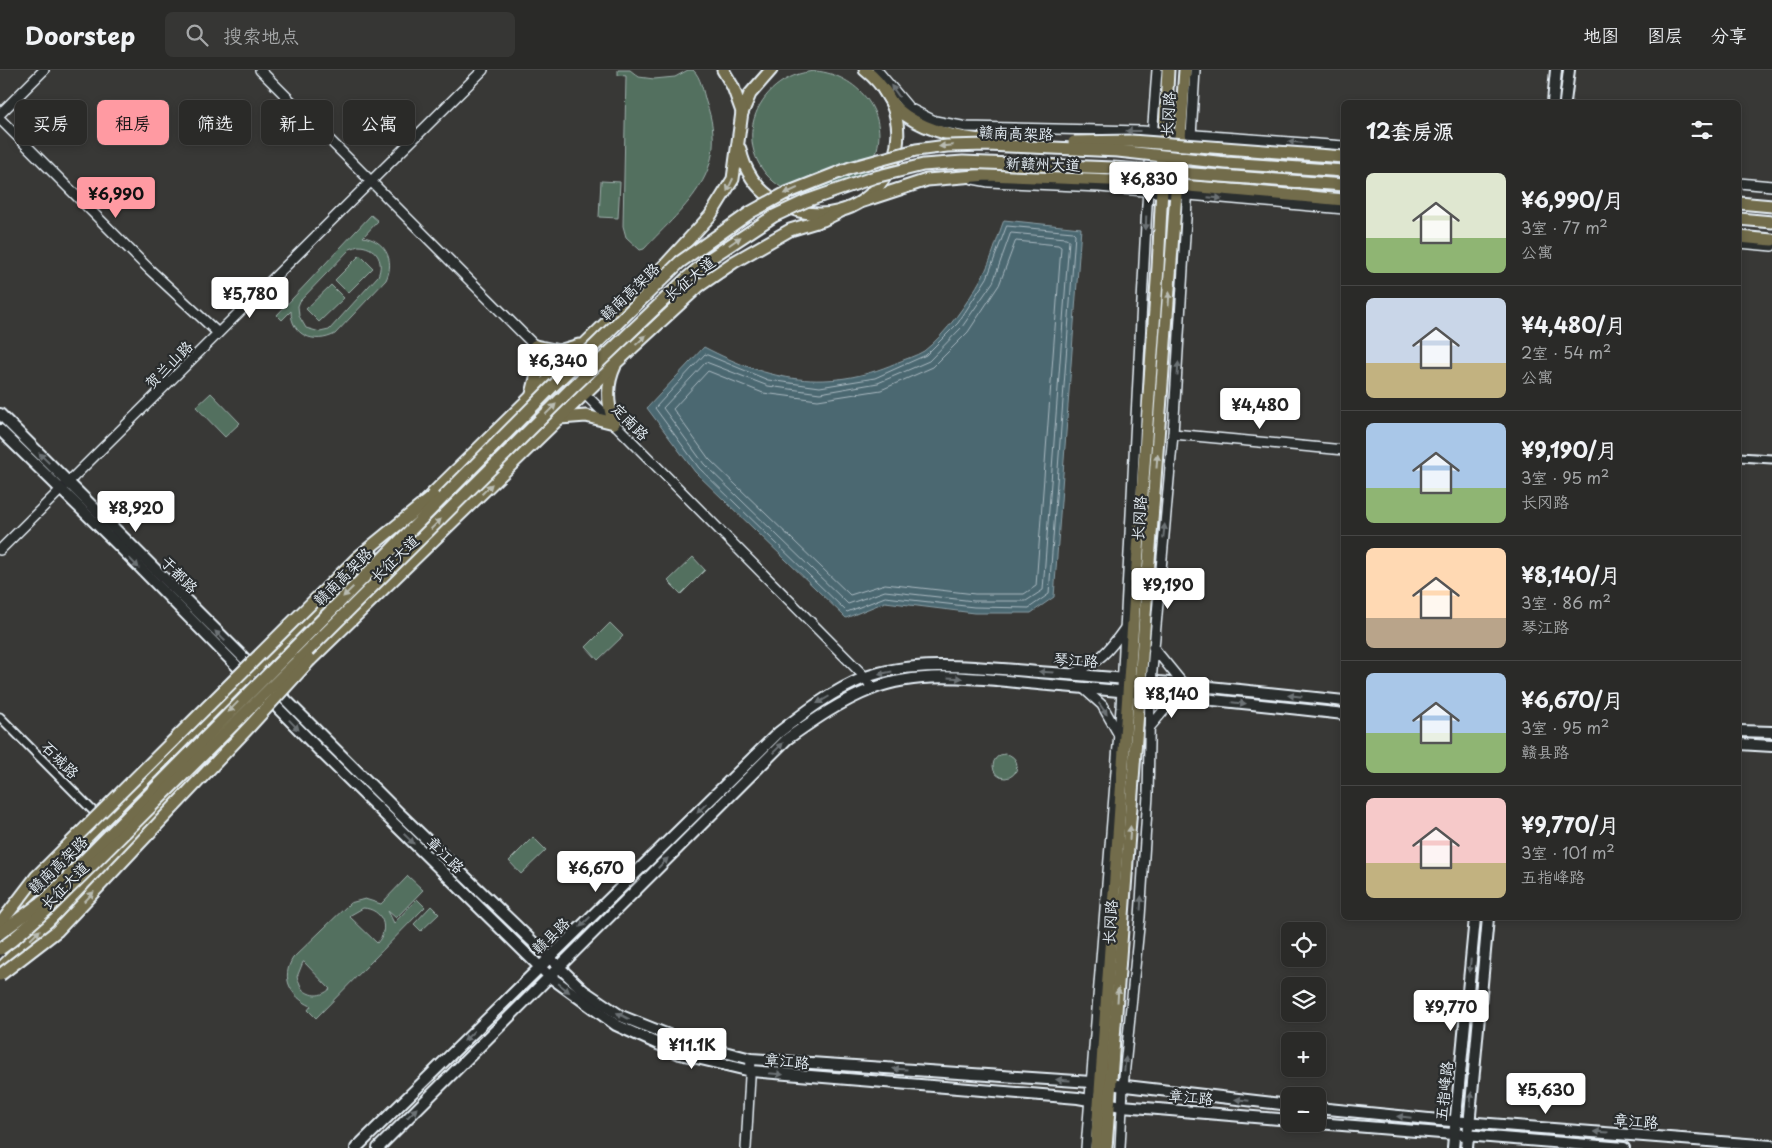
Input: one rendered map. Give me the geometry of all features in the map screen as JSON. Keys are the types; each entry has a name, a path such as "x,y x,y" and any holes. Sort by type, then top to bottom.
{"main road":[{"path":"723,70 733,87 742,112 738,137 745,166 752,178 772,199 784,206 813,214 842,211 863,201 885,178 897,149 896,118 883,89 864,70"},
{"path":"739,122 750,94 771,70"},
{"name":"长冈路","path":"1136,679 1168,70"},
{"name":"长冈路","path":"1106,1148 1095,1083 1135,692 1182,190 1185,134 1185,70"},
{"path":"1553,100 1556,70"},
{"path":"1565,100 1568,70"},
{"name":"新赣州大道","path":"883,89 895,107 907,115 932,128 958,137 1150,148 1341,164"},
{"name":"长征大道","path":"0,924 102,820 252,673 366,556 442,485 531,395 667,263 710,216 733,179 738,137"},
{"path":"988,145 1131,141 1341,157"},
{"name":"赣南高架路","path":"0,933 45,900 478,461 680,262 751,212 784,194 850,168 916,150 988,145 1118,151 1226,163 1341,171"},
{"name":"赣南高架路","path":"0,949 11,942 50,907 687,278 720,252 774,216 806,201 867,179 923,165 999,162 1341,185"},
{"path":"1142,171 1341,192"},
{"name":"新赣州大道","path":"863,201 913,184 958,176 988,175 1162,189 1341,200"},
{"path":"1741,198 1772,201"},
{"path":"1741,203 1772,206"},
{"name":"长征大道","path":"0,969 274,696 616,363 699,286 734,262 790,230 842,211"},
{"path":"1741,219 1772,222"},
{"path":"1741,236 1772,239"},
{"path":"531,395 537,374 535,346 553,351 565,350 589,338"},
{"path":"614,423 609,406 608,389 616,363"},
{"name":"于都路","path":"0,414 69,482 252,673"},
{"path":"560,418 586,416 614,423"},
{"name":"于都路","path":"0,430 60,490 252,673"},
{"path":"0,924 36,877 358,557 478,461"},
{"path":"0,975 57,931 251,725 398,562"},
{"name":"琴江路","path":"866,677 900,670 950,665 1136,679 1341,701"},
{"name":"章江路","path":"252,673 539,967 616,1025 646,1040 680,1054 751,1071 1281,1119"},
{"name":"赣县路","path":"356,1148 778,733 815,704 866,677"},
{"name":"琴江路","path":"872,688 900,682 948,677 1181,696 1341,714"},
{"name":"赣县路","path":"378,1148 787,739 820,716 872,688"},
{"name":"长冈路","path":"1096,1148 1099,1102 1117,1086 1135,692"},
{"name":"章江路","path":"274,696 550,956 584,991 621,1016 686,1042 751,1059 1095,1083 1281,1104"},
{"path":"1741,730 1772,732"},
{"path":"1741,744 1772,746"},
{"name":"五指峰路","path":"1453,1148 1454,1121 1475,920"},
{"name":"五指峰路","path":"1467,1148 1488,920"},
{"name":"章江路","path":"1326,1109 1454,1121 1772,1146"},
{"name":"章江路","path":"1326,1123 1468,1137 1624,1148"}],"street":[{"path":"0,114 44,70"},
{"name":"定南路","path":"260,70 866,677 872,688"},
{"name":"贺兰山路","path":"0,550 483,70"},
{"path":"716,70 733,87"},
{"path":"877,70 909,108 920,115 947,124 985,129 1164,132 1341,146"},
{"path":"1095,1083 1119,734 1135,692 1136,679 1125,628 1150,148 1157,70"},
{"path":"1185,134 1195,70"},
{"path":"0,119 149,269 218,333"},
{"path":"1741,183 1772,186"},
{"path":"1136,679 1153,647 1173,434 1182,190 1341,209"},
{"path":"1741,243 1772,246"},
{"path":"1173,434 1341,450"},
{"path":"1741,457 1772,459"},
{"path":"1072,674 1088,667 1109,652 1125,628"},
{"path":"1153,647 1184,684"},
{"path":"1083,688 1102,705 1119,734"},
{"path":"1120,1148 1122,1106 1117,1086 1140,917 1148,795 1149,728 1135,692"},
{"path":"1149,728 1165,709 1181,696"},
{"name":"石城路","path":"0,717 102,820"},
{"path":"746,1148 751,1059"},
{"path":"1086,1148 1099,1102"}],"green space":[{"path":"618,70 630,70 639,77 654,79 675,77 688,70 693,70 701,85 712,127 713,148 709,167 700,184 689,201 644,249 640,250 626,237 623,226 626,76 618,75"},
{"path":"816,71 831,74 845,80 866,98 874,110 878,123 879,138 874,159 863,176 853,181 800,196 784,189 766,174 756,156 752,137 754,118 762,101 776,86 794,76"},
{"path":"601,181 620,182 618,218 599,217"},
{"path":"371,215 378,221 363,237 377,242 386,252 390,265 386,280 335,334 319,338 305,336 295,326 291,311 282,320 277,315","holes":["358,246 374,251 379,259 380,270 378,276 329,330 320,332 306,328 299,316 298,306 300,301 350,249"]},
{"path":"360,255 373,268 348,293 335,280"},
{"path":"331,285 344,298 319,322 306,309"},
{"path":"211,393 240,423 225,437 196,407"},
{"path":"693,557 705,570 681,594 668,581"},
{"path":"610,623 623,636 598,660 586,647"},
{"path":"1000,754 1010,754 1017,761 1017,771 1010,778 1000,778 993,771 993,761"},
{"path":"533,837 546,850 521,874 509,861"},
{"path":"408,876 423,890 396,918 388,911 394,923 417,899 425,907 316,1018 308,1010 311,1006 298,998 293,992 288,980 289,965 293,958 350,903 365,899 381,904","holes":["363,908 370,909 380,916 384,926 381,938 377,943 349,916","304,962 330,989 323,994 316,995 309,994 302,989 297,977"]},
{"path":"431,906 439,914 421,931 414,924"}],"water":[{"path":"1004,220 1081,228 1054,597 1031,613 974,613 885,602 846,618 695,472 647,408 704,347 728,359 775,375 822,380 846,378 871,372 921,353 941,336 971,296 989,263"}]}
